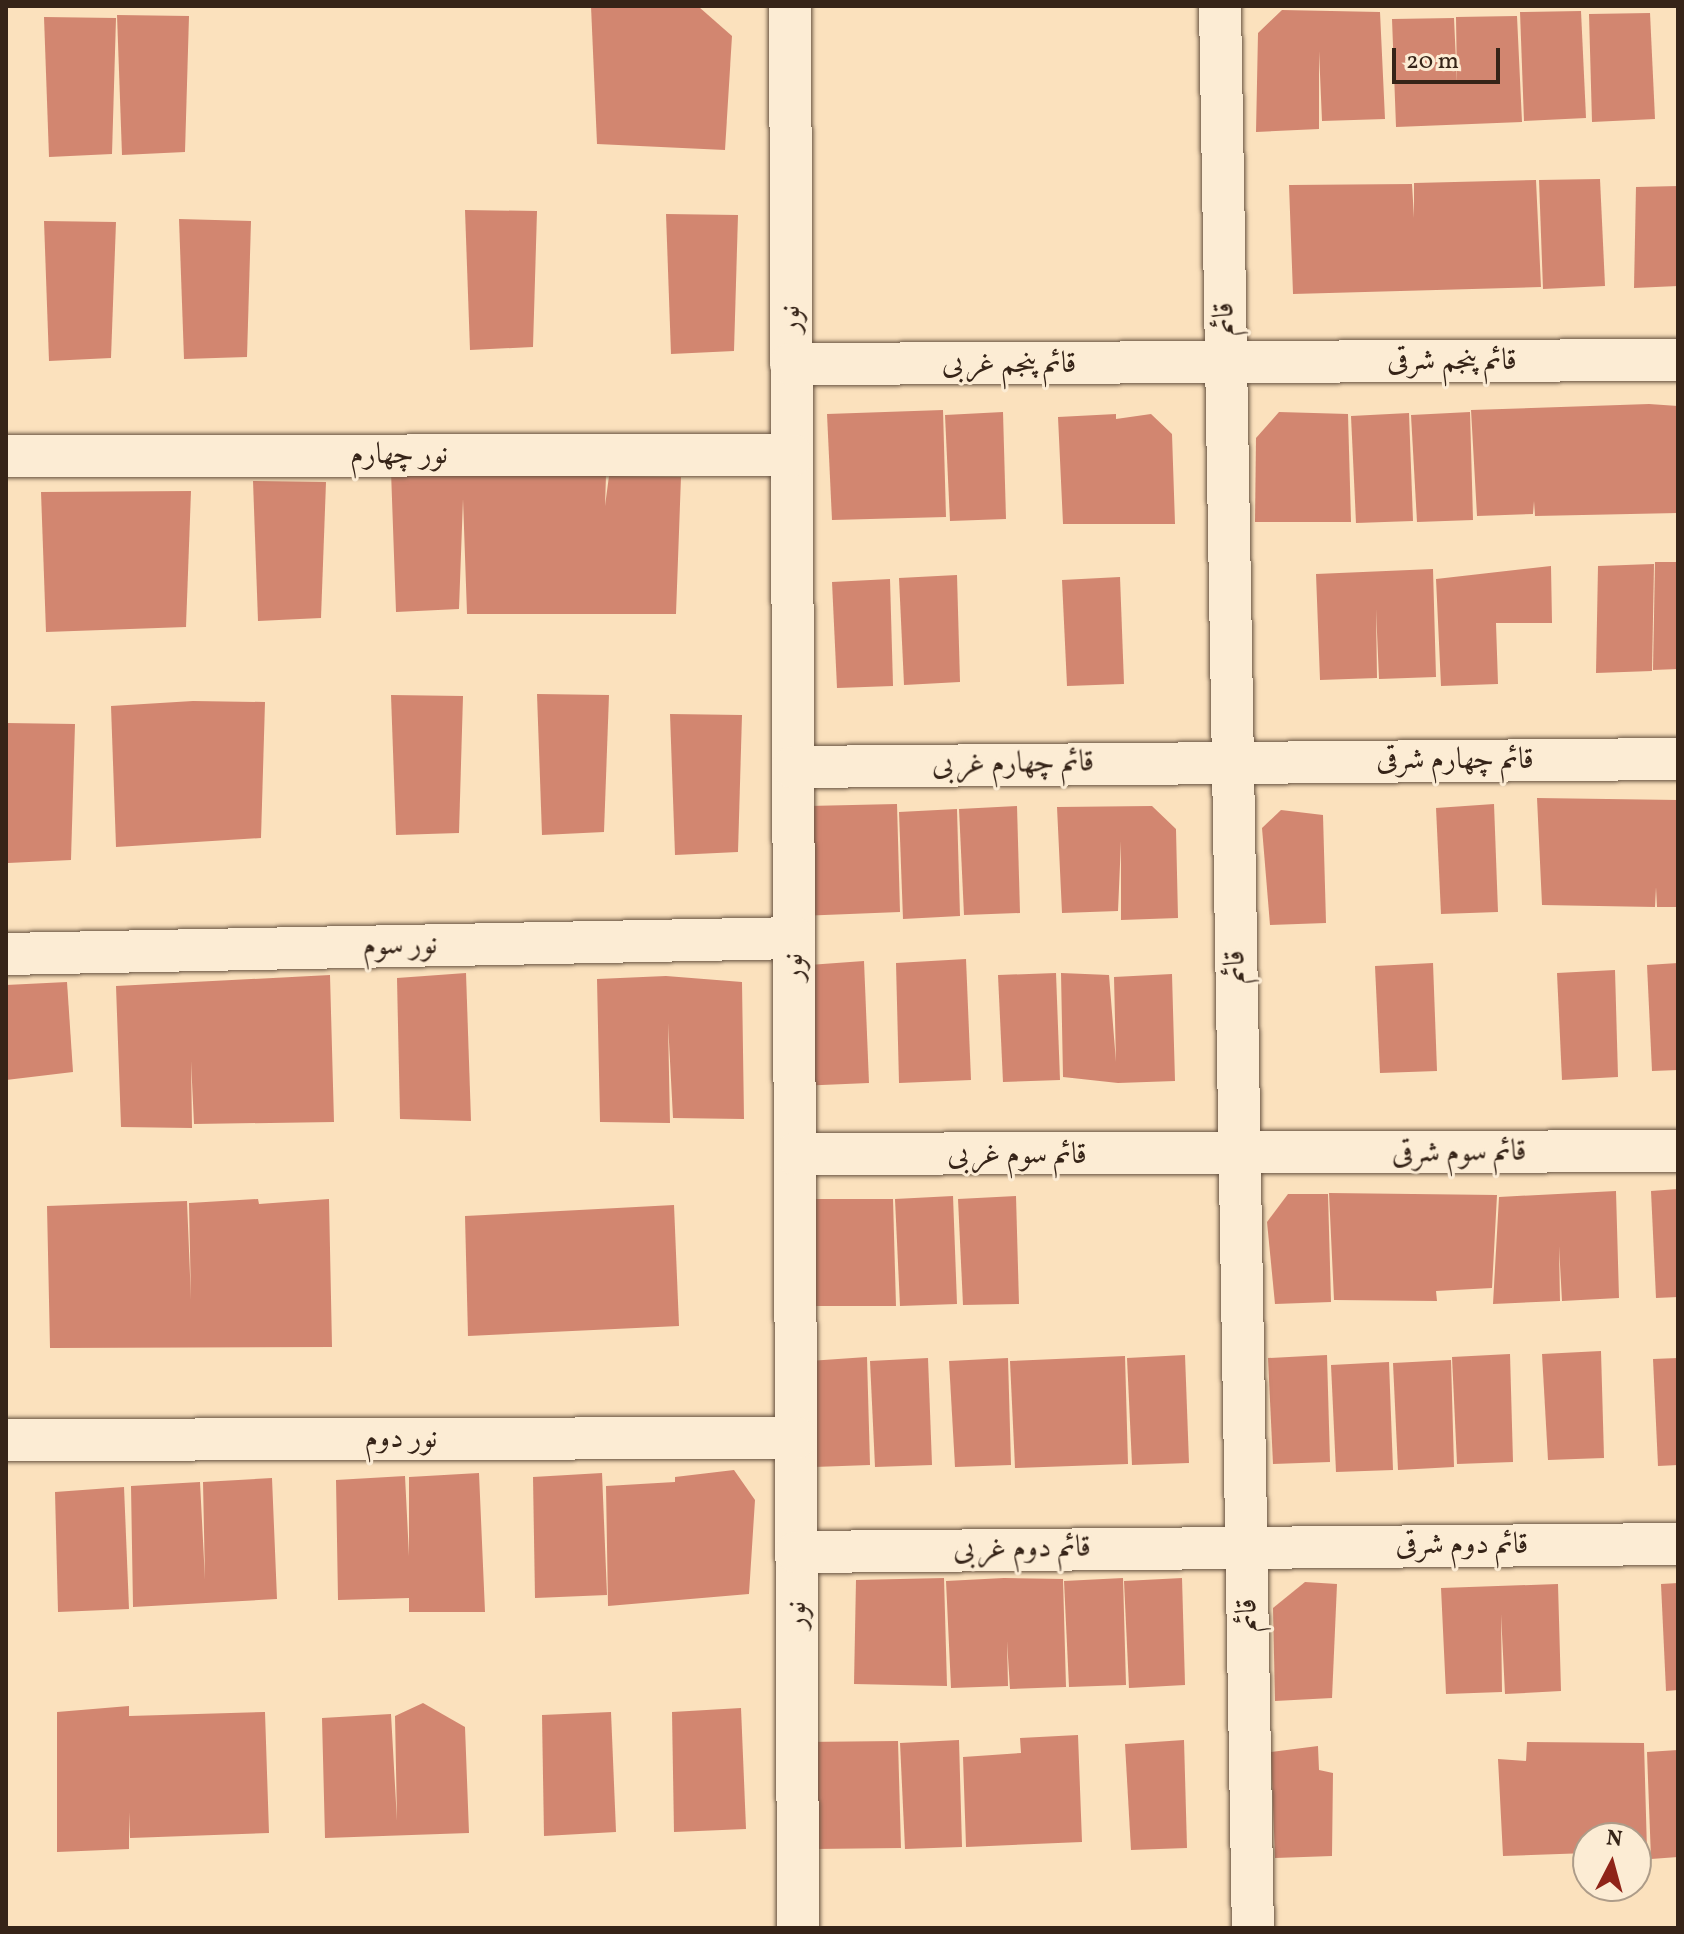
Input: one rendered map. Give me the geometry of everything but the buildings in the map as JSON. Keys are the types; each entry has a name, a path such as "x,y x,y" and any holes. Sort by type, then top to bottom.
{"street":[{"name":"نور","path":"790,6 798,1928"},
{"name":"قائم","path":"1220,6 1253,1928"},
{"name":"قائم پنجم شرقی","path":"1226,363 1678,360"},
{"name":"قائم پنجم غربی","path":"791,364 1226,363"},
{"name":"نور چهارم","path":"6,456 792,455"},
{"name":"قائم چهارم شرقی","path":"1233,761 1678,759"},
{"name":"قائم چهارم غربی","path":"793,767 1233,761"},
{"name":"نور سوم","path":"6,954 794,938"},
{"name":"قائم سوم شرقی","path":"1240,1155 1678,1151"},
{"name":"قائم سوم غربی","path":"795,1154 1240,1155"},
{"name":"نور دوم","path":"6,1440 796,1438"},
{"name":"قائم دوم شرقی","path":"1247,1547 1678,1544"},
{"name":"قائم دوم غربی","path":"797,1552 1247,1547"}]}
